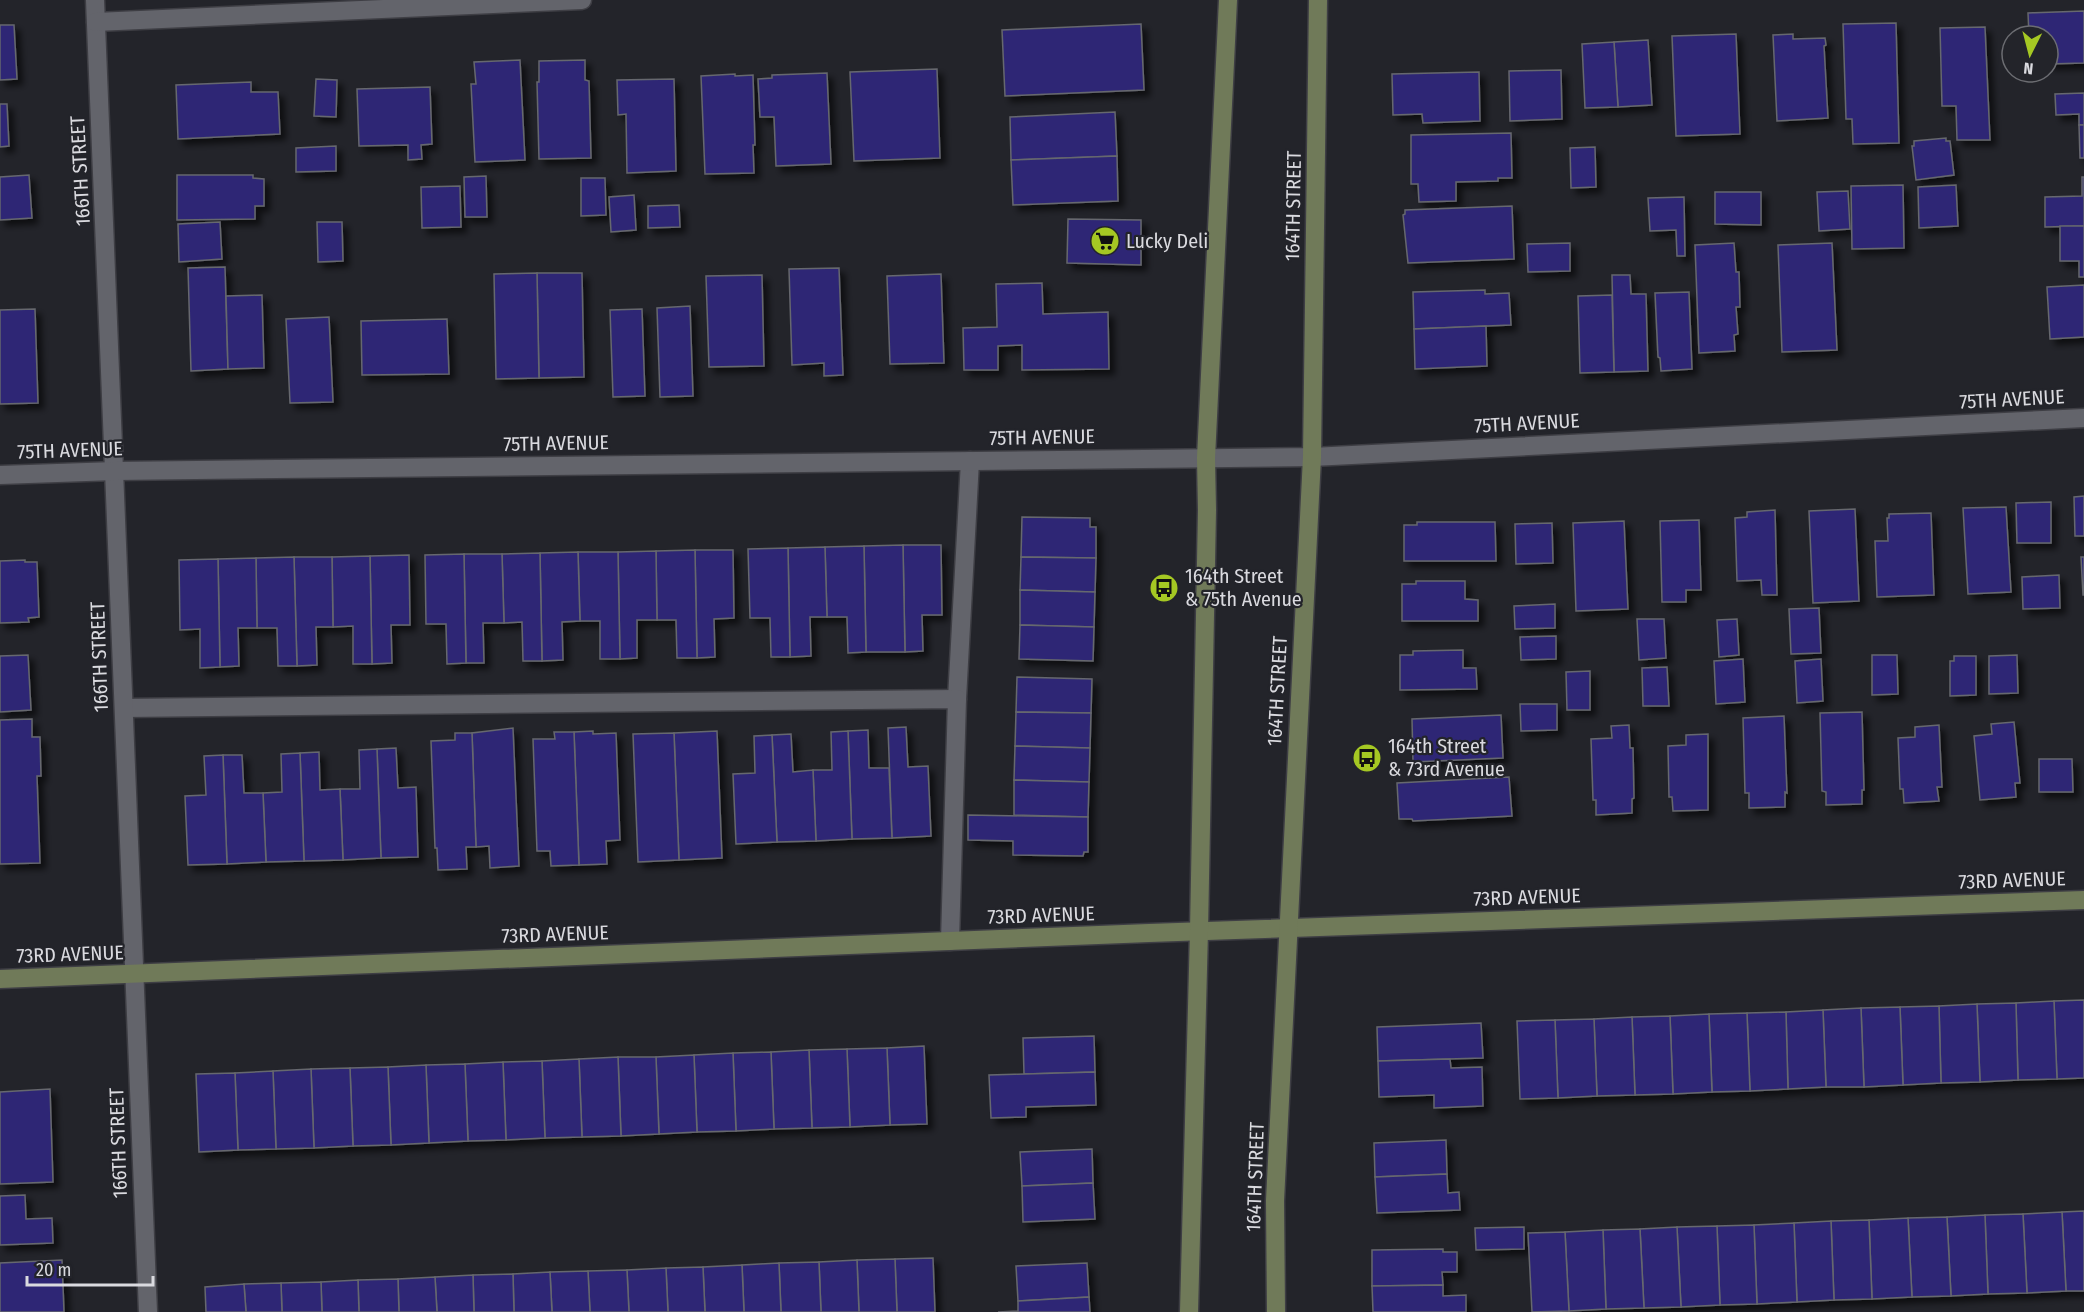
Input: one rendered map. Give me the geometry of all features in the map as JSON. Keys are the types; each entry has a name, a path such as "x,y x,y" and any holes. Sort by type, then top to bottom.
{"street":[{"name":"166TH STREET","path":"95,0 148,1312"},
{"path":"96,22 582,0"},
{"path":"1190,1312 1207,510 1206,458 1228,0"},
{"name":"164TH STREET","path":"1276,1312 1275,1201 1312,457 1318,0"},
{"name":"75TH AVENUE","path":"0,475 115,471 1312,457 2084,418"},
{"path":"950,941 957,699 970,461"},
{"path":"124,708 957,699"},
{"name":"73RD AVENUE","path":"0,979 1199,931 2084,900"}],"building":[{"path":"2084,11 2084,63 2060,64 2060,24 2028,24 2028,13"},
{"path":"1896,23 1899,143 1853,144 1852,119 1846,119 1843,24"},
{"path":"1141,24 1144,90 1005,96 1002,30"},
{"path":"0,25 14,25 17,79 0,80"},
{"path":"1985,27 1990,140 1957,140 1956,106 1942,106 1940,28"},
{"path":"1736,34 1740,134 1676,136 1672,36"},
{"path":"1793,34 1793,39 1825,38 1828,118 1777,121 1773,35"},
{"path":"1648,40 1652,105 1618,107 1614,42"},
{"path":"1614,42 1618,107 1585,108 1582,44"},
{"path":"520,60 525,160 475,162 471,84 476,84 474,62"},
{"path":"585,60 585,80 589,81 591,158 539,159 537,82 539,82 539,61"},
{"path":"937,69 940,158 854,161 850,72"},
{"path":"1561,70 1562,119 1510,121 1509,71"},
{"path":"1479,72 1480,121 1423,123 1422,114 1393,115 1392,74"},
{"path":"827,73 831,164 776,166 774,117 760,117 758,79 772,78 772,75"},
{"path":"735,74 735,76 753,75 754,173 705,174 701,76"},
{"path":"316,79 337,80 336,117 314,116"},
{"path":"674,79 676,171 627,173 626,114 618,115 617,80"},
{"path":"251,82 251,92 278,92 280,134 178,139 176,85"},
{"path":"430,87 432,144 421,145 422,159 408,160 408,145 359,146 357,89"},
{"path":"2084,93 2084,125 2079,125 2079,114 2056,115 2055,94"},
{"path":"0,104 7,104 9,146 0,147"},
{"path":"1115,112 1117,156 1011,160 1010,117"},
{"path":"2079,125 2084,125 2084,158 2080,158"},
{"path":"1511,133 1512,178 1498,178 1498,181 1456,182 1456,201 1419,202 1418,184 1411,184 1411,135"},
{"path":"1946,138 1946,141 1950,141 1954,175 1916,180 1912,146 1914,146 1914,141"},
{"path":"336,146 336,171 296,172 296,148"},
{"path":"1595,147 1596,187 1571,188 1570,148"},
{"path":"1117,156 1118,201 1013,205 1011,160"},
{"path":"29,175 32,218 0,220 0,177"},
{"path":"177,175 253,175 253,178 264,179 264,206 255,206 255,219 177,220"},
{"path":"486,176 487,217 465,217 464,177"},
{"path":"2082,177 2084,177 2084,226 2045,227 2045,197 2082,196"},
{"path":"581,178 605,178 606,215 581,216"},
{"path":"1903,185 1904,248 1852,249 1851,186"},
{"path":"1956,185 1958,226 1919,228 1918,187"},
{"path":"460,186 461,227 422,228 421,187"},
{"path":"1848,191 1850,229 1819,231 1817,192"},
{"path":"1715,192 1761,192 1761,225 1715,224"},
{"path":"634,195 636,230 611,232 609,197"},
{"path":"1684,197 1685,256 1677,256 1676,230 1650,231 1648,198"},
{"path":"679,205 680,227 648,228 648,206"},
{"path":"1512,206 1514,259 1408,263 1403,215 1405,210"},
{"name":"Lucky Deli","path":"1068,219 1141,220 1141,265 1067,263"},
{"path":"220,222 222,259 179,262 178,224"},
{"path":"317,222 342,222 343,261 318,262"},
{"path":"2060,226 2084,226 2084,277 2079,277 2079,261 2060,261"},
{"path":"1570,243 1570,271 1528,272 1527,244"},
{"path":"1734,243 1736,272 1739,272 1740,307 1736,307 1738,334 1734,335 1735,351 1699,353 1695,245"},
{"path":"1832,243 1837,350 1782,352 1778,245"},
{"path":"225,267 228,369 191,371 188,268"},
{"path":"839,268 843,375 824,376 824,363 792,365 789,269"},
{"path":"537,273 582,273 584,377 539,378"},
{"path":"537,273 539,378 496,379 494,274"},
{"path":"941,274 944,363 890,364 887,276"},
{"path":"762,275 764,366 709,367 706,276"},
{"path":"1612,275 1630,275 1631,294 1646,294 1648,371 1614,372"},
{"path":"1042,283 1043,314 1108,312 1109,369 1022,370 1022,345 998,346 998,370 964,370 963,328 997,327 996,284"},
{"path":"2084,285 2084,337 2050,339 2047,287"},
{"path":"1485,290 1485,294 1509,293 1511,325 1414,329 1413,292"},
{"path":"1689,292 1692,369 1661,371 1658,357 1655,293"},
{"path":"262,295 264,368 228,369 226,296"},
{"path":"1612,295 1614,372 1580,373 1578,296"},
{"path":"690,306 693,396 660,397 657,308"},
{"path":"35,309 38,403 0,404 0,310"},
{"path":"642,309 645,396 613,397 610,310"},
{"path":"329,317 333,402 290,403 286,319"},
{"path":"447,319 449,374 362,375 361,321"},
{"path":"1486,326 1487,366 1415,369 1414,329"},
{"path":"2084,496 2084,536 2075,536 2074,497"},
{"path":"2051,502 2051,543 2017,543 2016,503"},
{"path":"2006,507 2011,592 1968,594 1963,508"},
{"path":"1855,509 1859,601 1813,603 1809,511"},
{"path":"1775,510 1777,595 1762,595 1761,580 1737,581 1735,518 1747,517 1747,512"},
{"path":"1931,513 1934,595 1877,597 1875,541 1888,541 1887,518 1889,514"},
{"path":"1022,517 1090,518 1090,527 1096,527 1096,558 1021,557"},
{"path":"1699,520 1701,590 1686,590 1686,602 1662,602 1660,521"},
{"path":"1624,521 1628,609 1576,611 1573,523"},
{"path":"1417,522 1495,522 1496,561 1404,561 1404,525 1417,525"},
{"path":"1552,523 1553,563 1516,564 1515,524"},
{"path":"903,545 941,545 942,615 922,615 923,651 905,652"},
{"path":"903,545 905,652 866,652 864,546"},
{"path":"864,546 866,652 848,653 847,617 827,617 825,547"},
{"path":"825,547 827,617 810,617 811,656 790,657 788,548"},
{"path":"788,548 790,657 771,657 770,618 750,618 748,549"},
{"path":"695,550 733,550 734,618 714,619 715,657 697,658"},
{"path":"695,550 697,658 677,658 676,620 657,620 656,551"},
{"path":"656,551 657,620 637,620 637,658 620,659 618,552"},
{"path":"578,552 618,552 620,659 600,659 600,621 580,621"},
{"path":"578,552 580,621 562,622 563,660 542,661 540,553"},
{"path":"540,553 542,661 523,661 522,622 504,623 502,554"},
{"path":"464,554 502,554 504,623 483,623 484,663 466,663"},
{"path":"464,554 466,663 447,664 446,624 426,624 425,555"},
{"path":"409,555 410,625 391,625 392,663 372,664 370,556"},
{"path":"370,556 372,664 353,664 353,626 333,627 332,557"},
{"path":"294,557 332,557 333,627 316,627 317,665 297,666"},
{"path":"294,557 297,666 278,666 277,628 257,628 256,558"},
{"path":"1021,557 1096,558 1095,592 1020,590"},
{"path":"2081,557 2084,557 2084,595 2083,595"},
{"path":"256,558 257,628 238,628 239,666 220,667 218,559"},
{"path":"218,559 220,667 200,668 200,629 180,630 179,560"},
{"path":"25,560 25,562 37,562 39,617 28,618 29,622 0,623 0,561"},
{"path":"2059,575 2060,608 2023,609 2022,577"},
{"path":"1416,581 1465,581 1465,599 1478,600 1478,621 1402,621 1402,584 1416,584"},
{"path":"1020,590 1095,592 1094,627 1020,625"},
{"path":"1555,604 1555,628 1515,629 1514,606"},
{"path":"1819,608 1821,653 1791,654 1789,609"},
{"path":"1637,619 1664,619 1666,658 1639,660"},
{"path":"1737,619 1739,655 1719,657 1717,620"},
{"path":"1020,625 1094,627 1093,661 1019,659"},
{"path":"1556,636 1556,659 1521,660 1520,637"},
{"path":"1463,650 1463,668 1476,668 1477,689 1400,690 1400,655 1413,655 1413,651"},
{"path":"28,655 31,710 0,712 0,656"},
{"path":"1872,655 1897,655 1898,694 1872,695"},
{"path":"2017,655 2018,693 1989,694 1989,656"},
{"path":"1954,656 1976,656 1976,695 1950,696 1950,661 1954,661"},
{"path":"1743,659 1745,702 1716,704 1714,661"},
{"path":"1821,659 1823,701 1797,703 1795,661"},
{"path":"1667,667 1669,706 1643,706 1642,668"},
{"path":"1590,671 1590,710 1567,710 1566,672"},
{"path":"1017,677 1092,679 1091,713 1016,712"},
{"path":"1520,704 1557,704 1557,730 1521,731"},
{"path":"1016,712 1091,713 1090,748 1015,746"},
{"path":"1862,712 1864,790 1862,790 1862,804 1826,805 1826,792 1822,791 1820,713"},
{"path":"1501,715 1503,758 1413,762 1412,719"},
{"path":"1784,716 1787,793 1785,792 1785,807 1749,808 1749,793 1745,793 1743,718"},
{"path":"32,719 32,737 40,737 41,776 37,776 40,863 0,864 0,720"},
{"path":"2014,722 2020,783 2015,783 2016,797 1980,800 1974,736 1992,734 1991,724"},
{"path":"1629,725 1630,748 1633,748 1632,813 1596,815 1596,800 1593,800 1591,739 1612,738 1611,726"},
{"path":"1939,725 1942,787 1937,787 1939,801 1904,803 1903,789 1900,789 1898,738 1915,737 1915,727"},
{"path":"906,727 908,767 928,766 931,836 892,838 888,728"},
{"path":"513,728 519,866 490,868 489,846 476,847 472,733"},
{"path":"868,730 869,768 889,768 892,838 852,839 848,731"},
{"path":"593,731 593,734 616,733 620,840 606,841 607,864 579,865 574,732"},
{"path":"717,731 722,858 679,860 674,733"},
{"path":"848,731 852,839 816,841 813,770 832,770 831,732"},
{"path":"554,732 574,732 579,865 551,866 550,851 537,851 533,739 555,739"},
{"path":"455,733 472,733 476,847 466,847 467,869 438,870 437,848 435,848 431,741 455,740"},
{"path":"674,733 679,860 638,862 633,734"},
{"path":"791,734 793,772 813,770 816,841 777,842 772,735"},
{"path":"1708,734 1708,810 1673,811 1672,797 1669,797 1668,746 1686,745 1686,735"},
{"path":"772,735 777,842 736,844 733,774 755,773 754,736"},
{"path":"1015,746 1090,748 1089,782 1014,780"},
{"path":"396,748 398,788 416,787 418,857 381,858 377,749"},
{"path":"377,749 381,858 343,860 340,789 360,789 359,750"},
{"path":"319,752 320,790 340,789 343,860 304,861 300,753"},
{"path":"300,753 304,861 266,862 263,793 282,792 281,754"},
{"path":"223,755 242,755 244,793 263,793 266,862 227,864"},
{"path":"223,755 227,864 188,865 185,796 206,795 204,756"},
{"path":"2039,759 2072,759 2073,792 2039,792"},
{"path":"1509,777 1512,816 1413,821 1412,819 1399,819 1397,783"},
{"path":"1014,780 1089,782 1088,817 1014,815"},
{"path":"968,815 1088,817 1088,852 1084,852 1083,856 1013,855 1013,841 968,840"},
{"path":"2084,1000 2084,1078 2057,1079 2054,1001"},
{"path":"2054,1001 2057,1079 2018,1080 2016,1003"},
{"path":"2016,1003 2018,1080 1980,1082 1977,1004"},
{"path":"1977,1004 1980,1082 1941,1083 1939,1006"},
{"path":"1939,1006 1941,1083 1903,1085 1900,1007"},
{"path":"1900,1007 1903,1085 1864,1087 1861,1008"},
{"path":"1861,1008 1864,1087 1826,1087 1823,1010"},
{"path":"1823,1010 1826,1087 1788,1089 1786,1012"},
{"path":"1786,1012 1788,1089 1750,1091 1747,1013"},
{"path":"1747,1013 1750,1091 1712,1092 1709,1014"},
{"path":"1709,1014 1712,1092 1673,1094 1670,1016"},
{"path":"1670,1016 1673,1094 1635,1095 1632,1017"},
{"path":"1632,1017 1635,1095 1597,1096 1594,1019"},
{"path":"1594,1019 1597,1096 1558,1098 1555,1020"},
{"path":"1555,1020 1558,1098 1520,1099 1517,1021"},
{"path":"1481,1023 1483,1058 1378,1061 1377,1027"},
{"path":"1094,1036 1095,1072 1024,1074 1023,1038"},
{"path":"924,1046 927,1124 890,1125 887,1048"},
{"path":"887,1048 890,1125 850,1127 847,1049"},
{"path":"847,1049 850,1127 812,1128 809,1050"},
{"path":"809,1050 812,1128 774,1129 771,1052"},
{"path":"771,1052 774,1129 736,1131 733,1053"},
{"path":"733,1053 736,1131 697,1132 694,1055"},
{"path":"694,1055 697,1132 659,1134 656,1057"},
{"path":"618,1057 656,1057 659,1134 621,1136"},
{"path":"618,1057 621,1136 582,1137 579,1059"},
{"path":"579,1059 582,1137 545,1138 542,1061"},
{"path":"1450,1059 1451,1068 1482,1067 1483,1106 1434,1108 1434,1095 1379,1097 1378,1061"},
{"path":"542,1061 545,1138 506,1140 503,1062"},
{"path":"503,1062 506,1140 468,1141 465,1064"},
{"path":"465,1064 468,1141 429,1143 426,1065"},
{"path":"426,1065 429,1143 391,1145 388,1067"},
{"path":"388,1067 391,1145 353,1146 350,1068"},
{"path":"350,1068 353,1146 314,1148 311,1069"},
{"path":"311,1069 314,1148 276,1149 273,1071"},
{"path":"273,1071 276,1149 238,1150 235,1073"},
{"path":"1095,1072 1096,1105 1026,1107 1026,1117 991,1118 989,1075"},
{"path":"235,1073 238,1150 199,1152 196,1074"},
{"path":"50,1089 53,1182 0,1184 0,1092"},
{"path":"1446,1140 1447,1174 1375,1177 1374,1143"},
{"path":"1092,1149 1093,1183 1022,1186 1020,1152"},
{"path":"1447,1174 1448,1193 1459,1192 1460,1210 1377,1213 1375,1177"},
{"path":"1093,1183 1095,1219 1023,1222 1022,1186"},
{"path":"25,1195 26,1219 52,1218 53,1243 0,1245 0,1196"},
{"path":"2084,1211 2084,1291 2066,1291 2062,1212"},
{"path":"2062,1212 2066,1291 2027,1293 2023,1214"},
{"path":"2023,1214 2027,1293 1988,1294 1985,1215"},
{"path":"1985,1215 1988,1294 1951,1296 1947,1217"},
{"path":"1947,1217 1951,1296 1912,1297 1908,1218"},
{"path":"1908,1218 1912,1297 1872,1299 1869,1220"},
{"path":"1869,1220 1872,1299 1834,1300 1831,1221"},
{"path":"1831,1221 1834,1300 1797,1302 1794,1223"},
{"path":"1794,1223 1797,1302 1757,1304 1754,1225"},
{"path":"1754,1225 1757,1304 1720,1305 1717,1226"},
{"path":"1717,1226 1720,1305 1681,1307 1677,1227"},
{"path":"1524,1227 1524,1249 1476,1250 1475,1228"},
{"path":"1677,1227 1681,1307 1644,1308 1640,1229"},
{"path":"1640,1229 1644,1308 1606,1309 1603,1230"},
{"path":"1603,1230 1606,1309 1569,1311 1565,1232"},
{"path":"1565,1232 1569,1311 1532,1312 1528,1233"},
{"path":"1443,1249 1443,1252 1457,1252 1457,1272 1442,1272 1443,1285 1372,1286 1372,1250"},
{"path":"933,1258 935,1312 897,1312 895,1259"},
{"path":"895,1259 897,1312 859,1312 857,1260"},
{"path":"62,1260 64,1312 0,1312 0,1263"},
{"path":"857,1260 859,1312 821,1312 819,1262"},
{"path":"819,1262 821,1312 781,1312 779,1263"},
{"path":"779,1263 781,1312 744,1312 742,1265"},
{"path":"1087,1263 1089,1297 1018,1301 1016,1266"},
{"path":"742,1265 744,1312 705,1312 703,1267"},
{"path":"703,1267 705,1312 668,1312 666,1268"},
{"path":"666,1268 668,1312 629,1312 627,1270"},
{"path":"627,1270 629,1312 590,1312 588,1271"},
{"path":"588,1271 590,1312 552,1312 550,1272"},
{"path":"550,1272 552,1312 514,1312 513,1274"},
{"path":"513,1274 514,1312 474,1312 473,1275"},
{"path":"473,1275 474,1312 437,1312 435,1277"},
{"path":"435,1277 437,1312 399,1312 398,1279"},
{"path":"398,1279 399,1312 359,1312 358,1280"},
{"path":"358,1280 359,1312 322,1312 321,1282"},
{"path":"321,1282 322,1312 282,1312 281,1283"},
{"path":"281,1283 282,1312 246,1312 244,1284"},
{"path":"244,1284 246,1312 206,1312 205,1287"},
{"path":"1443,1285 1443,1296 1466,1295 1466,1312 1373,1312 1372,1286"},
{"path":"1089,1297 1090,1312 998,1312 1018,1311 1018,1301"}],"place":[{"name":"Lucky Deli","path":"1105,241"},
{"name":"164th Street & 75th Avenue","path":"1164,588"},
{"name":"164th Street & 73rd Avenue","path":"1367,758"}]}
